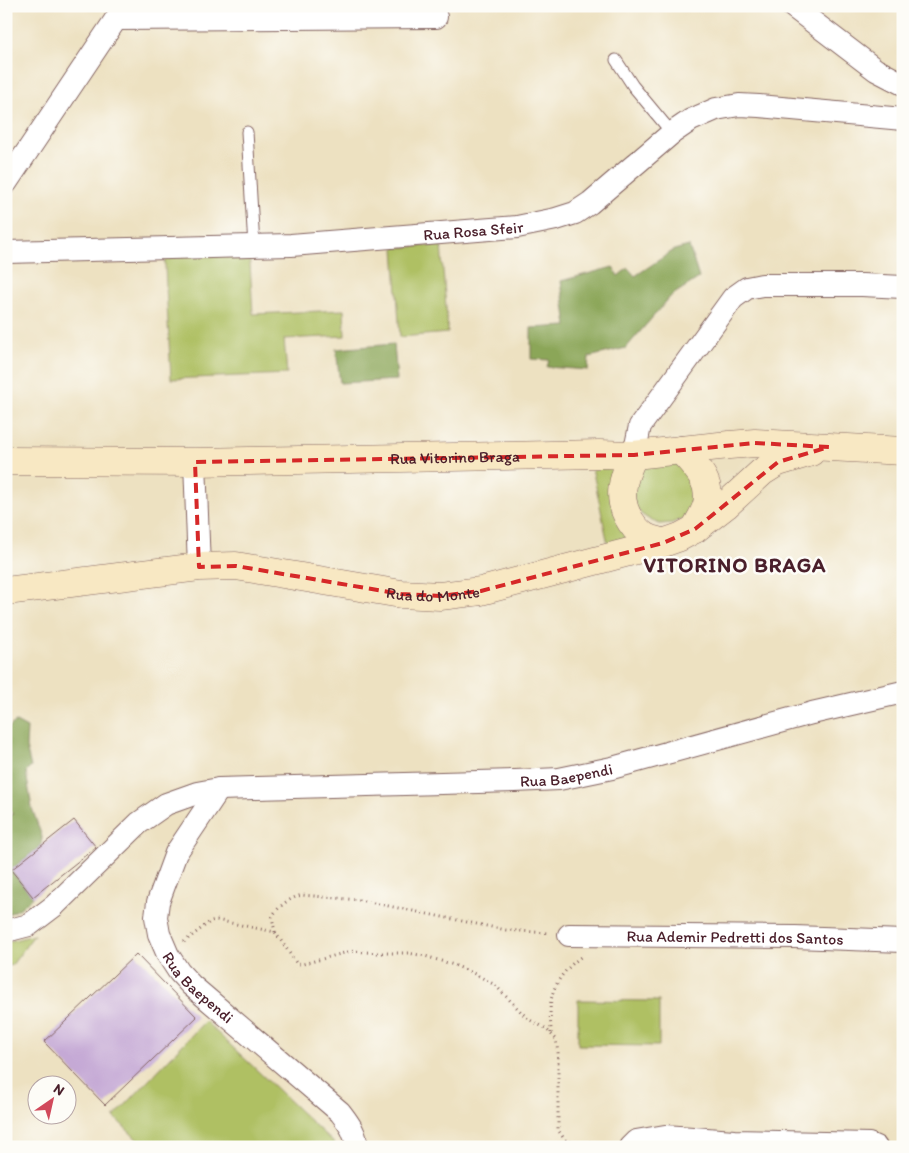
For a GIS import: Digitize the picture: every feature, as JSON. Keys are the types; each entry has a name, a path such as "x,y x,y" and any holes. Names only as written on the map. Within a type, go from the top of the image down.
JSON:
{"main road":[{"name":"Rua Vitorino Braga","path":"6,461 195,462 600,454 634,455 755,444 903,451"},
{"name":"Rua do Monte","path":"6,591 199,567 236,566 402,594 440,596 481,591 680,537 695,529 726,505 762,472 778,462 829,447"},
{"path":"681,450 697,467 704,478 708,490 707,505 695,529"},
{"path":"634,455 626,471 624,482 622,498 626,514 634,528 647,538 663,543"}],"street":[{"path":"792,6 876,70 903,84"},
{"path":"6,183 121,12 436,17"},
{"name":"Rua Rosa Sfeir","path":"6,252 291,245 517,227 575,213 590,203 672,133 691,120 716,109 739,105 759,106 903,119"},
{"path":"634,455 640,426 733,298 747,288 762,285 903,287"},
{"path":"195,462 199,567"},
{"name":"Rua Baependi","path":"6,931 30,925 54,906 138,824 166,804 197,793 219,789 515,782 558,779 612,768 812,713 903,692"},
{"name":"Rua Baependi","path":"219,789 176,853 158,902 156,917 159,934 168,955 179,972 191,985 340,1112 355,1133 357,1147"},
{"name":"Rua Ademir Pedretti dos Santos","path":"569,935 795,937 903,941"},
{"path":"630,1147 636,1141 665,1136 734,1144 869,1144 876,1147"}],"lane":[{"path":"616,60 634,86 672,133"},
{"path":"247,132 254,246"}],"path":[{"path":"569,935 506,930 359,900 302,895 288,901 272,917 275,932 297,964 355,951 408,953 440,961 475,974 495,985 528,1019 544,1028 556,1039 558,1053 558,1130 565,1140 576,1144 592,1142 609,1147"},
{"path":"168,955 213,920 275,932"},
{"path":"551,1034 550,1002 555,984 570,965 586,953"}],"highlighted area":[{"path":"755,443 829,447 778,462 695,529 663,543 481,591 440,596 401,594 236,566 199,567 195,462 634,455"}],"green space":[{"path":"441,245 448,333 400,337 394,248"},
{"path":"249,246 253,314 344,310 345,336 284,339 287,374 171,379 164,248"},
{"path":"689,246 699,278 671,296 626,348 589,357 588,370 547,367 549,360 531,359 531,328 567,326 561,281 613,267 618,276 628,268 635,276 674,250"},
{"path":"394,344 397,380 340,383 336,349"},
{"path":"590,458 626,465 643,539 610,554"},
{"path":"655,460 684,466 697,493 690,512 682,519 672,523 660,524 650,520 641,514 634,505 632,483 645,465"},
{"path":"16,722 27,728 26,747 31,767 26,772 32,808 42,837 41,846 11,870 33,897 19,909 6,915 6,816 13,814 6,806 6,732"},
{"path":"34,935 12,965 6,967 6,942"},
{"path":"578,1000 659,1001 659,1046 578,1045"},
{"path":"205,1021 338,1147 145,1147 114,1117"}],"building":[{"path":"74,820 96,847 33,897 11,870"},
{"path":"136,954 197,1017 105,1105 44,1042"}],"district":[{"name":"VITORINO BRAGA","path":"735,565"}]}
